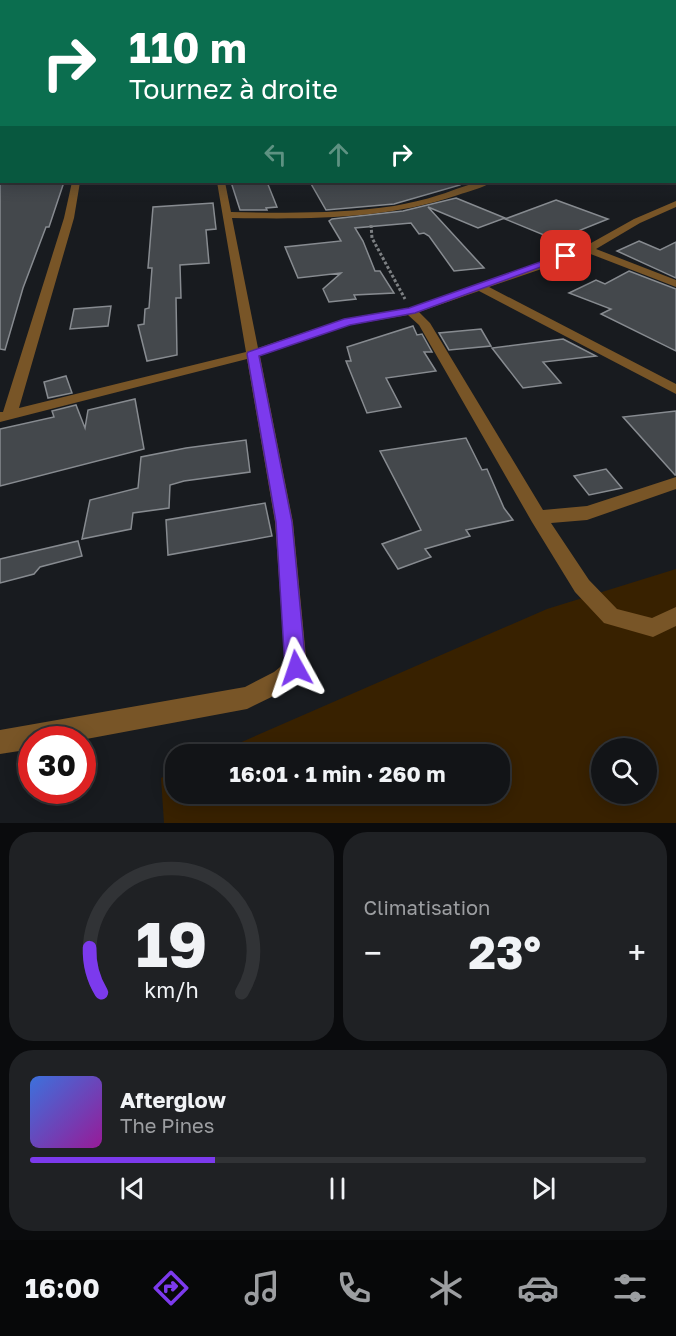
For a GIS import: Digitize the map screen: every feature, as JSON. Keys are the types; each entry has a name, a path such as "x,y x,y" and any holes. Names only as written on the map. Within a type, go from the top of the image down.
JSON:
{"street":[{"path":"5,416 69,218 76,183"},
{"path":"0,742 247,698 282,680 296,668 284,522 221,183"},
{"path":"226,215 299,216 364,211 418,204 484,183"},
{"path":"5,416 253,354 348,322 411,311 588,249 637,221 676,204"},
{"path":"588,249 676,284"},
{"path":"480,287 676,390"},
{"path":"411,311 424,323 538,518 582,586 611,617 653,628 676,616"},
{"path":"538,518 587,513 676,483"}],"path":[{"path":"364,211 371,224 372,238 411,311"}],"shaded area":[{"path":"676,569 676,823 164,823 161,778 165,776 165,804 510,804 510,744 237,744 547,609"}],"building":[{"path":"0,183 64,183 49,227 46,227 23,288 5,350 0,349"},
{"path":"231,183 267,183 277,207 266,208 267,210 240,210"},
{"path":"311,183 460,183 460,185 394,204 326,210"},
{"path":"456,198 505,218 478,228 428,207 484,268 454,271 429,236 424,233 419,234 411,223 355,228 375,271 380,271 394,293 354,295 356,299 329,302 323,289 341,273 298,278 285,247 341,241 329,221 332,219 403,211"},
{"path":"556,200 608,219 556,240 505,219"},
{"path":"213,203 216,229 206,230 209,263 180,265 181,298 176,298 177,355 147,361 138,325 144,324 145,309 149,308 152,268 148,268 153,207"},
{"path":"639,241 660,250 676,242 676,278 617,251"},
{"path":"629,271 676,289 676,351 601,314 611,309 569,293 596,280 605,284"},
{"path":"111,306 108,326 70,329 74,309"},
{"path":"413,326 417,335 422,334 432,352 424,352 436,371 386,378 401,407 367,413 346,361 351,361 347,347"},
{"path":"481,329 491,346 449,350 439,333"},
{"path":"563,339 596,356 543,362 561,383 523,388 492,348"},
{"path":"66,376 72,393 48,398 44,382"},
{"path":"135,399 144,449 0,486 0,429 54,417 52,411 76,405 85,428 88,410"},
{"path":"676,411 676,475 675,475 623,417"},
{"path":"466,438 482,470 487,469 504,508 513,520 466,530 470,536 425,549 431,557 398,569 382,544 421,530 380,451"},
{"path":"246,440 250,472 170,485 169,508 133,513 131,529 82,539 90,500 138,488 141,457"},
{"path":"606,469 622,488 589,495 574,476"},
{"path":"265,503 272,536 168,555 166,520"},
{"path":"78,541 82,556 40,567 34,574 0,583 0,559"}],"route":[{"path":"296,668 284,522 253,354 348,322 411,311 566,256"}]}
